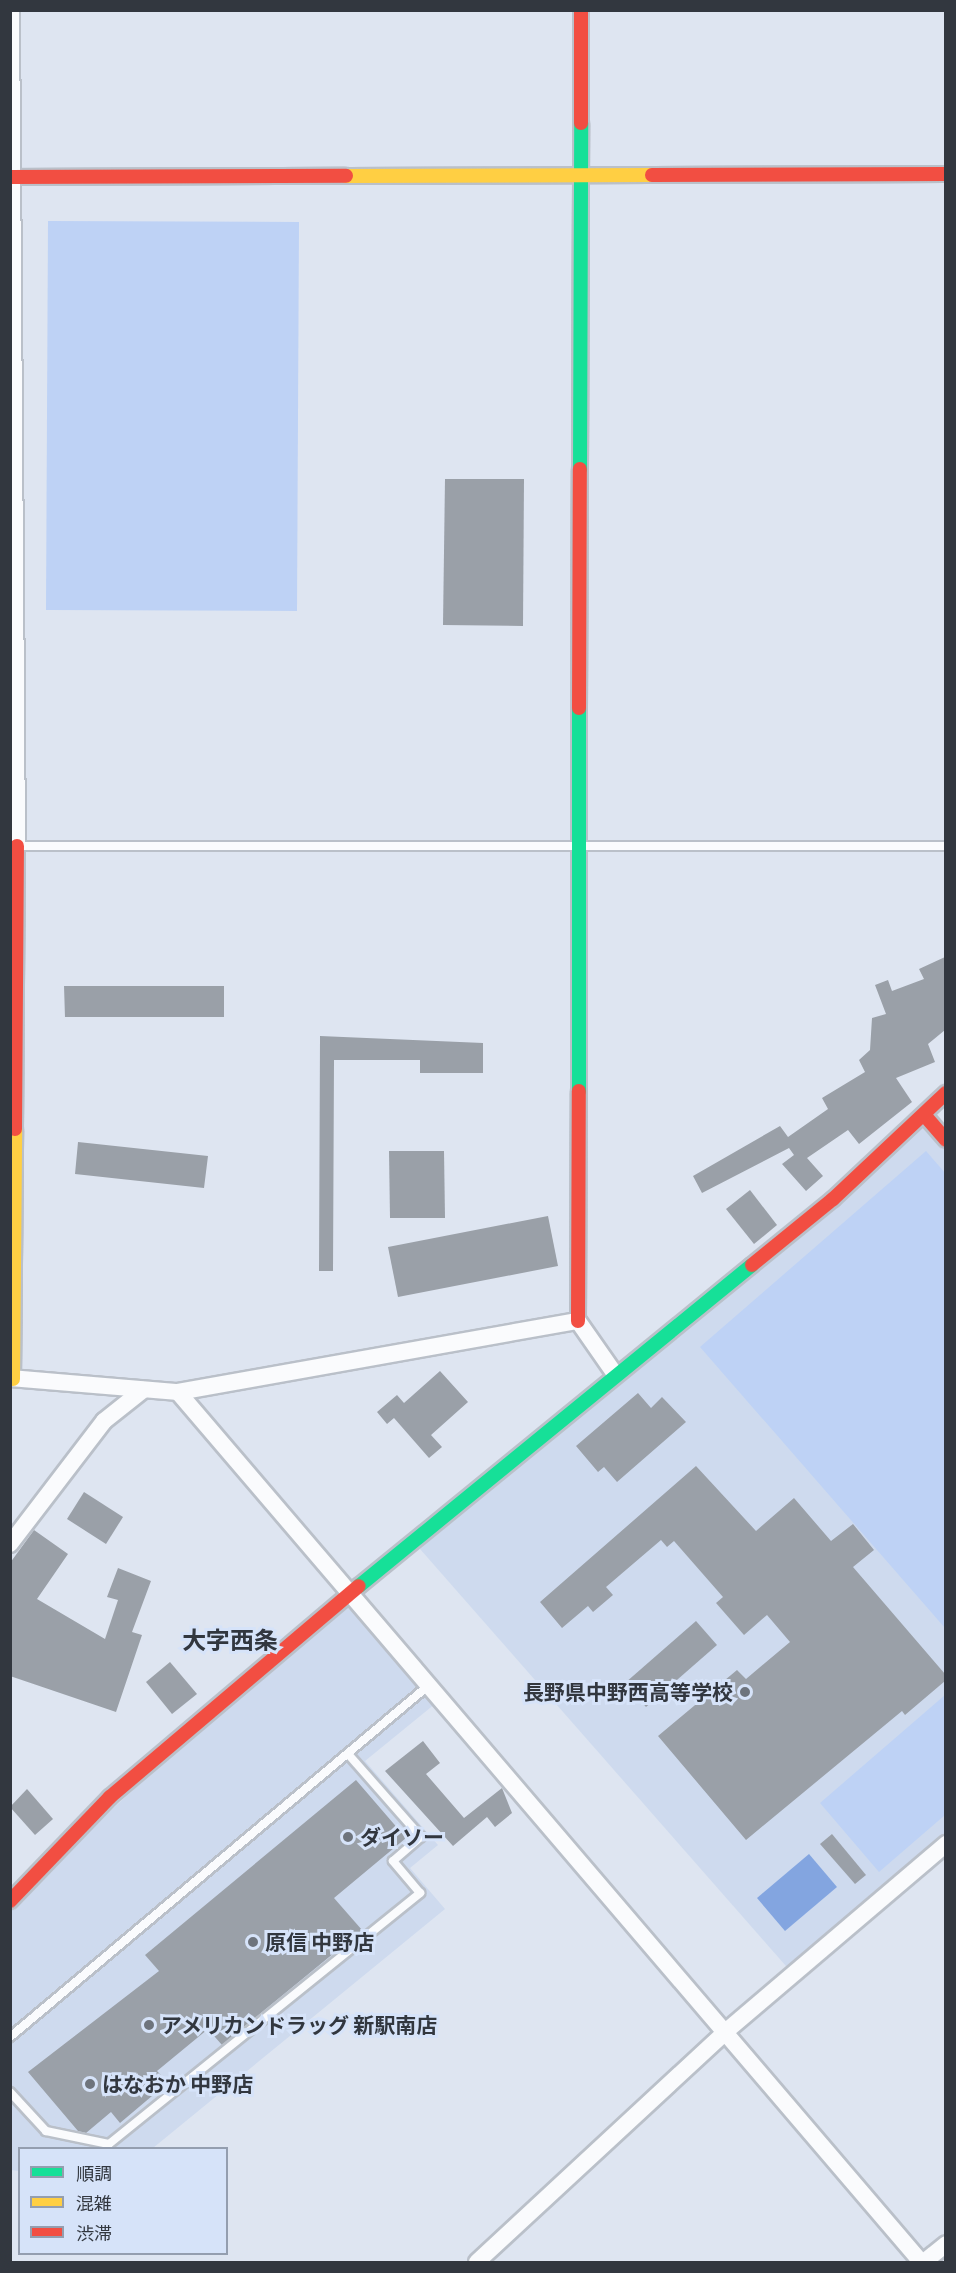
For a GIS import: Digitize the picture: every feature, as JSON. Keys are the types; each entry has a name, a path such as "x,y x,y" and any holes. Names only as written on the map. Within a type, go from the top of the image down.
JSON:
{"street":[{"path":"11,10 14,846 12,1378 178,1392 578,1321"},
{"path":"581,10 578,1321 615,1374"},
{"path":"11,177 579,172 945,174"},
{"path":"10,1901 110,1797 351,1592 615,1374 752,1267 926,1118 945,1093"},
{"path":"926,1118 945,1140"},
{"path":"10,1544 104,1421 143,1390"},
{"path":"178,1392 351,1592 724,2033 923,2262 945,2244"},
{"path":"477,2262 724,2033 945,1844"}],"lane":[{"path":"14,846 945,846"},
{"path":"10,2037 429,1685"},
{"path":"10,2092 46,2131 109,2144 420,1893 393,1861 421,1837 348,1754"}],"shaded area":[{"path":"48,221 299,222 297,611 46,610"},
{"name":"長野県中野西高等学校","path":"926,1117 945,1140 945,1844 793,1974 413,1541"},
{"path":"926,1151 946,1174 945,1628 700,1347"},
{"path":"351,1592 441,1699 365,1761 438,1845 410,1868 445,1909 154,2147 18,2147 18,2171 11,2170 11,1901"},
{"path":"945,1695 945,1815 879,1872 820,1803"}],"water":[{"path":"809,1854 837,1887 785,1931 757,1898"}],"building":[{"path":"445,479 524,479 523,626 443,625"},
{"path":"945,957 945,1030 928,1044 935,1062 896,1078 912,1102 859,1144 848,1130 807,1158 823,1176 806,1191 782,1164 794,1155 789,1148 702,1193 693,1176 780,1126 788,1137 828,1109 822,1098 865,1072 859,1060 870,1050 872,1018 886,1014 875,985 888,980 892,991 924,979 919,969"},
{"path":"64,986 224,986 224,1017 65,1017"},
{"path":"320,1036 483,1043 483,1073 420,1073 420,1060 334,1060 333,1271 319,1271"},
{"path":"78,1142 208,1156 204,1188 75,1174"},
{"path":"389,1151 444,1151 445,1218 390,1218"},
{"path":"750,1190 777,1225 754,1244 726,1209"},
{"path":"548,1216 558,1266 398,1297 388,1247"},
{"path":"440,1371 468,1402 431,1435 442,1447 429,1458 394,1418 387,1424 377,1412 397,1395 404,1403"},
{"path":"638,1393 651,1408 662,1397 686,1422 617,1482 604,1467 598,1472 576,1446"},
{"path":"696,1466 756,1531 794,1498 831,1541 853,1524 874,1550 853,1567 945,1674 945,1681 905,1715 902,1711 746,1840 658,1736 737,1670 746,1679 790,1642 767,1615 744,1635 716,1603 723,1597 674,1541 667,1547 661,1540 606,1587 613,1595 593,1612 588,1606 562,1628 540,1602"},
{"path":"84,1492 123,1517 106,1544 67,1519"},
{"path":"34,1530 68,1554 37,1599 105,1639 118,1600 107,1597 118,1568 151,1581 132,1632 142,1635 116,1712 10,1676 10,1563"},
{"path":"696,1621 717,1645 646,1707 625,1683"},
{"path":"170,1662 197,1694 172,1714 146,1682"},
{"path":"423,1741 440,1763 426,1774 464,1818 502,1788 512,1813 495,1827 487,1817 453,1846 385,1771"},
{"path":"356,1780 406,1838 334,1898 362,1930 222,2045 208,2029 157,2071 162,2076 146,2089 152,2096 120,2123 111,2112 86,2133 78,2131 28,2072 159,1971 145,1955"},
{"path":"27,1789 53,1819 35,1835 10,1807"},
{"path":"832,1834 866,1875 855,1884 820,1844"}],"traffic: fast":[{"path":"580,469 581,123"},
{"path":"579,708 579,1091"},
{"path":"359,1586 752,1265"}],"traffic: slow":[{"path":"346,176 652,175"},
{"path":"13,1379 15,1129"}],"traffic: jam":[{"path":"581,10 581,123"},
{"path":"652,175 946,174"},
{"path":"10,177 346,176"},
{"path":"579,708 580,469"},
{"path":"15,1129 17,846"},
{"path":"578,1321 579,1091"},
{"path":"752,1265 833,1199 946,1093"},
{"path":"926,1117 946,1140"},
{"path":"10,1901 110,1797 359,1586"}],"place":[{"name":"長野県中野西高等学校","path":"745,1692"},
{"name":"ダイソー","path":"348,1837"},
{"name":"原信 中野店","path":"253,1942"},
{"name":"アメリカンドラッグ 新駅南店","path":"149,2025"},
{"name":"はなおか 中野店","path":"90,2084"}],"district":[{"name":"大字西条","path":"230,1640"}]}
